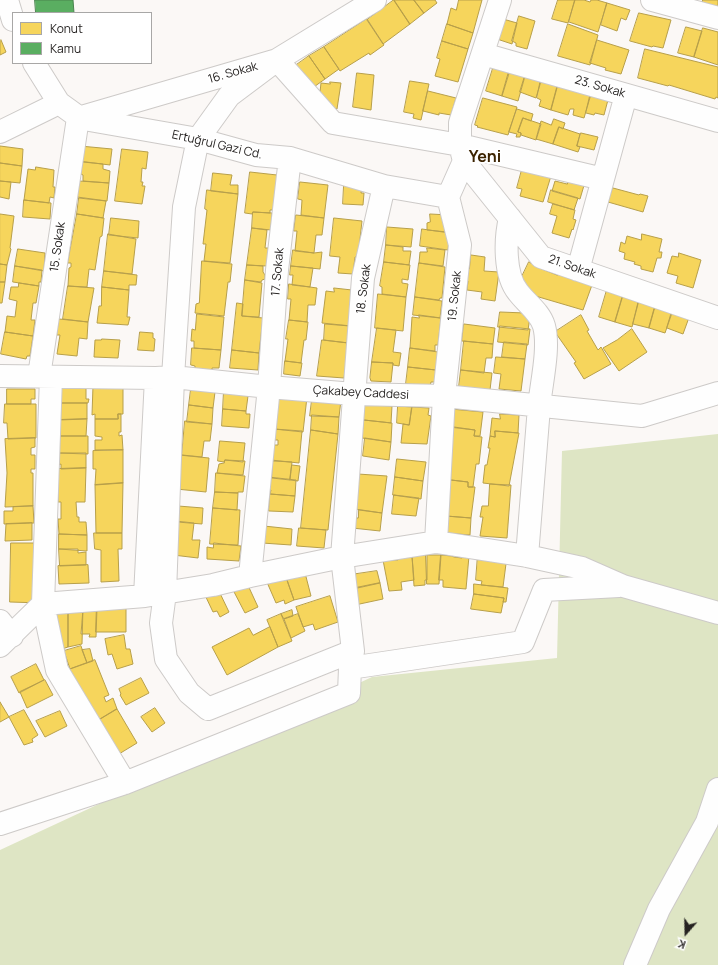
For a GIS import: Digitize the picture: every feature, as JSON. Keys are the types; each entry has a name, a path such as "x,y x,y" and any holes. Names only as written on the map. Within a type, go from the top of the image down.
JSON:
{"street":[{"path":"7,0 12,17"},
{"name":"16. Sokak","path":"78,118 277,60 375,0"},
{"path":"448,197 462,153 460,124 500,0"},
{"path":"652,0 688,4 718,18"},
{"name":"23. Sokak","path":"483,54 718,121"},
{"path":"603,179 462,153 333,123 277,60 229,96 198,139 184,207 165,378 155,595 166,659 188,693 208,709 351,659 523,642 544,590 623,586"},
{"name":"Ertuğrul Gazi Cd.","path":"35,64 59,103 78,118 198,139 256,155 290,158 384,186 448,197"},
{"path":"578,270 626,95"},
{"path":"0,132 59,103"},
{"name":"15. Sokak","path":"78,118 45,376 43,604 57,670 125,783"},
{"name":"21. Sokak","path":"462,153 541,257 718,318"},
{"name":"17. Sokak","path":"250,576 269,387 277,270 290,158"},
{"name":"18. Sokak","path":"125,783 349,693 351,659 342,557 363,278 384,186"},
{"name":"19. Sokak","path":"436,542 444,396 460,245 448,197"},
{"path":"510,218 506,242 509,272 512,283 517,292 540,317 544,326 546,349 539,406 527,556"},
{"name":"Çakabey Caddesi","path":"0,376 165,378 354,394 444,396 642,416 718,394"},
{"path":"4,634 43,604 155,595 213,585 342,557 436,542 527,556 582,568 623,586 718,613"},
{"path":"0,824 125,783"},
{"path":"635,965 659,909 707,822 718,789"}],"green space":[{"path":"718,434 718,965 0,965 0,850 372,677 557,658 562,451"}],"building: Konut":[{"path":"394,0 414,0 424,13 410,24"},
{"path":"394,0 410,24 383,44 367,20"},
{"path":"414,0 435,0 437,3 424,13"},
{"path":"459,0 482,0 473,33 447,24 451,8 456,10"},
{"path":"558,0 575,0 568,23 552,19"},
{"path":"575,0 590,2 591,0 597,0 607,3 598,32 569,22"},
{"path":"703,0 718,0 718,13 701,9"},
{"path":"607,3 630,10 626,20 621,18 617,31 601,25"},
{"path":"639,13 671,20 663,48 652,47 630,41"},
{"path":"519,16 535,21 527,49 516,46 516,43 512,41"},
{"path":"367,19 384,45 370,55 369,53 340,71 324,47"},
{"path":"503,19 517,23 512,44 497,39"},
{"path":"447,24 473,33 468,49 442,41"},
{"path":"568,24 598,35 590,65 558,56"},
{"path":"686,27 702,31 694,57 678,53"},
{"path":"703,28 718,32 718,65 694,57"},
{"path":"1,40 6,52 0,55 0,41"},
{"path":"597,40 629,50 621,74 605,70 606,68 590,63"},
{"path":"442,41 468,49 458,82 435,76 440,59 437,58"},
{"path":"324,47 339,69 325,79 309,56"},
{"path":"645,49 718,67 718,98 716,97 715,99 669,85 638,78"},
{"path":"309,56 325,79 311,89 295,66"},
{"path":"494,65 510,70 502,96 486,91"},
{"path":"510,68 525,76 518,101 502,96"},
{"path":"357,73 374,75 371,110 353,107"},
{"path":"525,76 541,81 536,98 520,92"},
{"path":"541,79 558,84 551,110 539,106 541,100 537,98"},
{"path":"410,81 429,84 421,120 413,118 414,114 404,112"},
{"path":"330,82 341,83 337,109 326,108 319,101 321,83 330,84"},
{"path":"558,84 591,94 584,118 573,115 574,109 570,109 568,115 551,110"},
{"path":"428,91 456,98 451,115 439,113 439,115 423,111"},
{"path":"591,92 609,96 604,115 586,113"},
{"path":"483,98 517,107 508,135 477,127 478,126 475,125"},
{"path":"517,109 533,114 531,121 523,118 518,132 521,133 520,137 516,137 517,134 509,132"},
{"path":"523,118 541,124 536,140 521,135 521,133 518,132"},
{"path":"554,119 565,123 563,129 559,127 553,144 536,139 541,121 551,125"},
{"path":"559,127 580,134 577,146 580,147 578,152 553,144"},
{"path":"581,133 598,137 594,150 577,146"},
{"path":"0,146 23,149 22,166 0,163"},
{"path":"80,146 112,149 110,165 78,161"},
{"path":"122,149 148,152 146,169 142,168 141,182 143,182 142,186 145,186 142,204 115,201"},
{"path":"83,162 103,164 103,169 110,171 109,183 83,181 83,175 81,174"},
{"path":"0,163 22,166 20,183 0,181"},
{"path":"523,166 551,176 543,202 520,196 522,189 517,188"},
{"path":"36,167 54,170 54,198 50,197 49,203 24,200 28,169 35,170"},
{"path":"250,172 277,175 274,210 270,210 270,213 245,213"},
{"path":"213,173 232,175 230,185 238,185 238,194 211,191"},
{"path":"569,178 585,182 580,199 552,191 555,181 567,184"},
{"path":"0,181 11,182 9,199 0,197"},
{"path":"79,181 109,183 107,201 77,197"},
{"path":"300,182 328,185 324,218 301,215 302,200 298,199"},
{"path":"344,185 362,187 361,193 364,193 363,205 343,204"},
{"path":"613,188 648,196 643,212 608,202"},
{"path":"207,190 238,194 230,263 204,261 206,244 203,244 207,210 205,209"},
{"path":"551,190 578,198 574,210 548,202"},
{"path":"79,198 106,201 103,218 77,214"},
{"path":"24,200 51,203 50,219 23,217"},
{"path":"553,204 575,210 573,219 576,220 569,238 552,233 557,216 550,214"},
{"path":"253,212 272,213 271,230 252,228"},
{"path":"0,214 14,216 11,249 7,265 0,264"},
{"path":"77,214 104,218 95,270 89,269 87,287 68,286 69,268 71,267 71,263 68,263"},
{"path":"430,214 449,215 447,232 427,230 427,223 430,222"},
{"path":"296,215 324,218 322,235 316,235 314,253 295,251 297,231 294,231"},
{"path":"111,218 139,221 138,238 109,235"},
{"path":"334,218 362,221 358,257 355,257 353,274 338,273 340,257 330,256"},
{"path":"387,227 413,229 411,247 386,245"},
{"path":"252,228 267,230 265,248 269,248 267,266 247,265"},
{"path":"422,229 450,233 448,250 420,246"},
{"path":"108,234 136,239 132,274 104,271"},
{"path":"642,234 662,239 659,252 662,252 661,258 657,258 653,272 641,269 641,266 634,264 635,262 624,259 625,253 619,251 621,242 625,244 627,236 641,240"},
{"path":"386,245 403,247 403,251 411,251 409,265 384,262"},
{"path":"427,248 445,250 443,266 419,263 420,252 427,252"},
{"path":"18,249 45,253 44,271 15,266"},
{"path":"293,250 314,253 322,252 320,269 291,266"},
{"path":"679,253 701,260 693,288 676,283 678,276 667,273 672,256 678,257"},
{"path":"471,255 485,257 484,271 499,272 495,301 481,299 482,292 467,290 468,281 464,281 465,269 469,269"},
{"path":"202,261 232,264 230,282 228,282 224,316 195,313 196,304 199,303"},
{"path":"384,262 410,265 408,280 402,279 402,283 408,284 406,297 382,294 382,287 380,286"},
{"path":"529,262 557,275 559,273 592,285 583,310 532,295 517,287"},
{"path":"419,263 445,267 442,298 439,300 415,297"},
{"path":"0,264 7,265 5,282 0,282"},
{"path":"247,265 263,266 265,279 261,282 245,280"},
{"path":"15,266 42,270 41,282 39,282 39,286 13,282"},
{"path":"291,266 313,268 310,287 292,285 293,275 290,275"},
{"path":"104,271 137,275 136,285 129,285 129,290 102,287"},
{"path":"245,280 262,283 259,317 242,316"},
{"path":"0,282 5,282 2,303 0,303"},
{"path":"19,283 39,286 36,303 33,303 31,320 35,320 33,336 5,332 7,316 15,317 17,301 9,299 11,287 18,287"},
{"path":"609,283 623,295 615,322 599,317"},
{"path":"289,284 317,288 315,305 308,305 307,322 289,320 291,299 288,299"},
{"path":"68,286 94,288 88,322 63,319"},
{"path":"102,287 129,290 127,317 130,317 128,325 97,323 99,306 101,306"},
{"path":"334,288 352,290 351,326 322,323 326,291 334,292"},
{"path":"624,292 639,300 632,327 615,322"},
{"path":"378,294 406,297 403,331 375,328"},
{"path":"415,297 442,301 440,318 413,315"},
{"path":"639,300 656,303 649,328 633,324"},
{"path":"237,303 243,304 242,316 263,318 259,353 232,350"},
{"path":"656,303 674,307 665,333 649,328"},
{"path":"674,305 691,312 683,334 667,328"},
{"path":"500,312 525,313 530,317 528,330 498,327"},
{"path":"197,314 224,317 221,350 194,348 194,341 191,341 192,329 195,330"},
{"path":"419,315 441,318 438,345 435,345 435,351 410,348 412,317 419,318"},
{"path":"581,315 589,330 587,331 598,350 601,347 611,364 584,379 574,363 576,362 555,332"},
{"path":"59,319 88,322 87,339 79,338 77,356 57,354 60,335 57,335"},
{"path":"289,320 308,322 301,363 285,361"},
{"path":"325,324 350,326 348,343 324,340"},
{"path":"464,324 495,328 493,344 462,341"},
{"path":"500,326 530,329 528,345 498,342"},
{"path":"377,328 396,330 393,352 401,353 399,366 393,365 393,363 372,362"},
{"path":"632,329 647,352 619,371 603,348"},
{"path":"5,332 33,336 30,356 27,356 26,359 1,354"},
{"path":"140,332 153,333 153,338 155,339 154,351 138,350"},
{"path":"95,340 120,340 118,358 94,357"},
{"path":"322,340 349,343 344,378 317,376"},
{"path":"464,341 493,344 492,358 486,358 484,373 461,370"},
{"path":"504,342 527,344 525,359 502,357"},
{"path":"192,348 221,350 219,368 212,368 212,371 195,369 195,366 191,365"},
{"path":"410,348 438,352 436,370 408,367"},
{"path":"232,350 259,353 258,370 230,368"},
{"path":"496,357 525,359 521,391 499,389 501,374 494,373"},
{"path":"285,361 302,363 300,376 284,374"},
{"path":"372,362 393,363 391,382 371,381"},
{"path":"408,367 436,370 435,382 431,382 430,386 406,384"},
{"path":"461,370 492,373 490,390 459,387"},
{"path":"123,385 123,414 118,414 118,419 95,419 95,414 92,415 93,386"},
{"path":"86,386 86,399 89,399 88,403 58,403 58,387"},
{"path":"7,389 35,389 35,399 31,399 31,404 7,404"},
{"path":"191,389 215,392 213,408 189,405"},
{"path":"224,390 248,396 246,411 223,409"},
{"path":"276,394 307,397 303,432 274,429"},
{"path":"312,400 341,400 339,417 310,416"},
{"path":"58,403 87,403 87,419 58,420"},
{"path":"5,404 36,404 36,438 8,439 7,423 4,423"},
{"path":"361,404 392,406 391,423 364,420 359,421"},
{"path":"189,405 213,408 212,424 187,422"},
{"path":"398,406 412,407 409,425 397,423"},
{"path":"412,407 429,408 428,415 431,416 427,444 401,443 403,424 409,425"},
{"path":"223,409 246,411 246,414 250,414 249,428 222,426"},
{"path":"451,409 483,412 480,436 474,436 475,430 449,427"},
{"path":"118,414 121,414 121,432 119,432 119,436 122,435 123,450 95,450 95,440 102,440 102,437 95,436 95,419 118,419"},
{"path":"500,414 519,415 518,433 495,431 495,437 490,436 492,418 500,419"},
{"path":"312,415 339,417 338,434 311,430"},
{"path":"87,419 86,436 58,436 58,420"},
{"path":"364,420 392,423 391,442 362,438"},
{"path":"185,421 212,424 210,441 204,441 202,457 182,455"},
{"path":"454,427 475,430 474,436 482,437 479,464 476,464 473,487 468,487 468,482 451,480 450,483 448,483"},
{"path":"274,429 302,431 299,463 271,460 273,445 278,445 278,440 273,440"},
{"path":"311,430 338,434 328,530 301,528"},
{"path":"495,431 519,433 509,486 483,483 485,465 487,465 490,448 488,448 490,436 495,437"},
{"path":"58,436 88,436 88,454 58,453"},
{"path":"35,438 35,447 31,448 31,455 35,455 35,469 31,469 31,473 33,473 33,506 5,507 7,473 5,439"},
{"path":"365,438 391,442 389,460 363,456"},
{"path":"220,441 245,443 243,462 225,460 224,462 218,461"},
{"path":"123,450 123,483 95,485 96,469 93,469 93,451"},
{"path":"58,453 86,453 86,468 61,469 61,464 58,465"},
{"path":"179,455 209,458 206,492 176,489"},
{"path":"397,459 426,462 423,481 395,477"},
{"path":"225,460 245,461 243,475 217,473 219,464 224,463"},
{"path":"273,461 292,462 290,480 272,478"},
{"path":"292,465 300,466 298,481 290,480"},
{"path":"86,468 85,502 76,502 77,517 79,517 79,522 86,522 87,535 59,534 58,519 61,519 61,502 58,502 57,469"},
{"path":"216,473 245,476 243,492 215,492"},
{"path":"358,474 387,476 382,513 355,509"},
{"path":"268,477 296,480 295,496 270,494 271,490 267,490"},
{"path":"395,477 423,481 421,499 393,495"},
{"path":"451,480 468,482 468,487 475,487 471,518 446,516 448,483 450,483"},
{"path":"123,483 122,533 96,533 95,485"},
{"path":"490,484 511,485 507,538 480,536 483,517 480,517 482,506 488,506"},
{"path":"215,492 238,493 237,510 213,508"},
{"path":"270,494 295,496 293,512 269,511"},
{"path":"394,495 419,498 416,516 392,514"},
{"path":"33,506 34,523 4,524 4,511 13,511 13,507"},
{"path":"178,506 203,508 202,524 177,522"},
{"path":"213,508 240,510 238,545 210,544"},
{"path":"359,510 382,513 380,531 352,528 354,518 358,518"},
{"path":"446,516 471,518 470,535 445,533"},
{"path":"175,521 194,523 192,540 200,540 198,558 173,555"},
{"path":"32,523 32,540 5,541 6,524"},
{"path":"264,526 292,529 291,545 262,543"},
{"path":"299,528 326,530 324,548 297,546"},
{"path":"94,533 122,533 122,549 118,549 119,581 101,582 101,550 95,549"},
{"path":"59,534 87,535 87,551 59,549"},
{"path":"11,543 41,543 42,603 10,602"},
{"path":"214,543 241,546 239,561 207,559 207,547 213,548"},
{"path":"59,549 78,549 78,553 86,552 86,565 60,566"},
{"path":"427,554 427,580 425,580 425,585 414,586 412,556"},
{"path":"478,554 507,556 503,587 481,585 482,581 476,580"},
{"path":"426,555 441,555 439,584 427,584"},
{"path":"441,555 462,558 462,556 469,556 466,589 443,587 443,580 439,580"},
{"path":"412,556 414,580 401,582 402,590 389,591 383,560 398,560 398,557"},
{"path":"88,565 89,583 59,584 58,566"},
{"path":"304,569 311,596 294,600 284,572"},
{"path":"377,571 380,583 353,589 350,575"},
{"path":"285,574 294,600 285,604 284,600 276,603 266,580"},
{"path":"246,581 258,607 245,613 232,588"},
{"path":"380,583 383,599 355,605 351,589"},
{"path":"474,584 508,588 506,602 503,602 504,598 474,594"},
{"path":"217,587 229,612 220,617 217,611 213,612 204,593"},
{"path":"474,594 504,598 501,613 471,609"},
{"path":"330,596 338,622 315,630 313,624 303,627 296,607"},
{"path":"97,602 126,606 126,632 96,632"},
{"path":"83,606 82,644 68,647 68,611"},
{"path":"97,607 96,637 89,637 90,634 81,634 83,609"},
{"path":"292,610 293,616 284,619 281,614"},
{"path":"68,611 68,647 62,649 53,615"},
{"path":"281,614 292,641 278,647 267,620"},
{"path":"298,614 305,631 291,638 284,619"},
{"path":"270,627 278,647 227,675 212,647 249,628 253,635"},
{"path":"124,635 126,649 130,649 133,664 117,669 112,654 108,655 105,639"},
{"path":"81,646 87,663 70,669 64,651"},
{"path":"90,649 93,661 87,663 82,650"},
{"path":"95,660 109,695 104,697 106,702 113,698 117,709 97,721 68,670"},
{"path":"36,664 44,680 19,693 11,677"},
{"path":"141,678 149,693 126,705 120,695 119,689"},
{"path":"45,680 53,695 27,708 20,692"},
{"path":"0,702 9,717 0,722"},
{"path":"155,708 165,723 152,732 141,717"},
{"path":"117,709 137,743 114,757 94,723"},
{"path":"24,710 38,735 32,739 33,742 24,745 9,717"},
{"path":"60,711 67,726 45,737 36,721"}],"building: Kamu":[{"path":"35,0 73,0 74,12 36,12"}],"district":[{"name":"Yeni","path":"485,158"}]}
